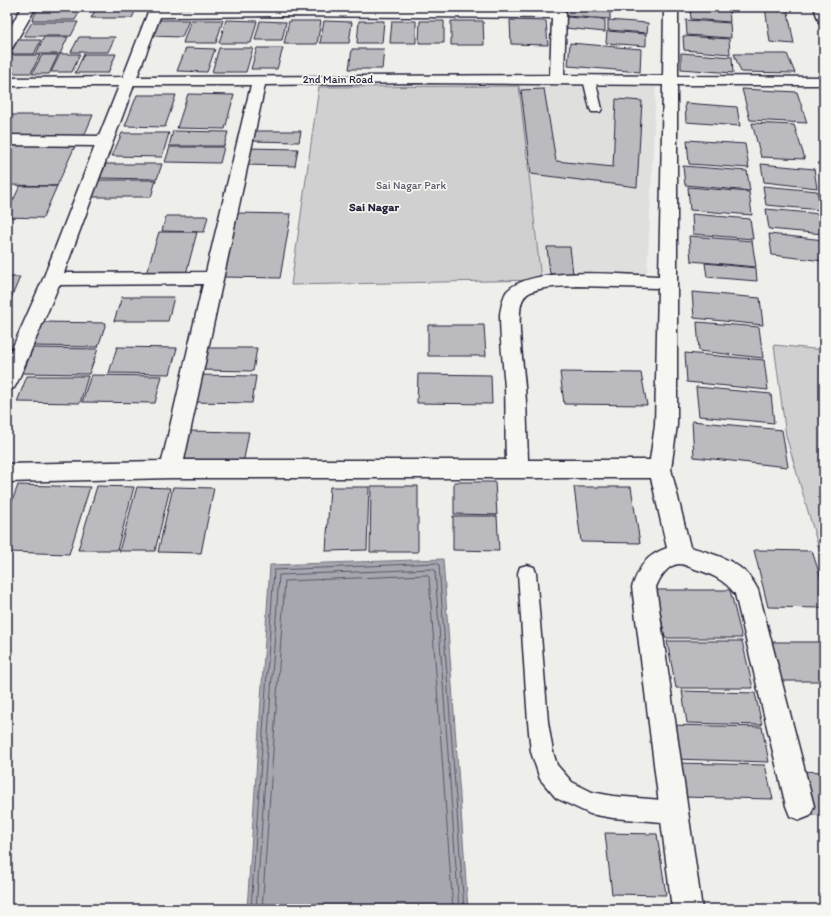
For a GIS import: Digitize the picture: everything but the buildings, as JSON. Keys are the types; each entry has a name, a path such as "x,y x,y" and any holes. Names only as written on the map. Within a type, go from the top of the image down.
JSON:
{"street":[{"path":"7,45 29,7"},
{"path":"671,7 666,424 660,469 680,554"},
{"path":"820,7 824,19"},
{"path":"7,383 52,279 155,10 560,10 556,80"},
{"name":"2nd Main Road","path":"7,82 589,79 669,81 824,81"},
{"path":"171,469 259,80"},
{"path":"8,142 104,141"},
{"path":"52,279 213,278"},
{"path":"517,469 515,389 510,313 514,296 527,286 545,282 577,280 667,282"},
{"path":"7,473 171,469 660,469"},
{"path":"687,909 644,587 649,572 658,562 670,556 680,554 721,568 733,574 746,590 800,806"}],"lane":[{"path":"589,79 596,109"},
{"path":"527,573 538,722 542,752 548,771 564,790 590,803 613,807 674,812"}],"shaded area":[{"path":"519,86 656,87 647,276 541,276"}],"green space":[{"name":"Sai Nagar Park","path":"519,86 541,280 291,285 319,87"},
{"path":"774,345 824,350 824,566 786,436"}],"water":[{"path":"443,559 468,909 247,909 270,565"}],"district":[{"name":"Sai Nagar","path":"374,207"}]}
